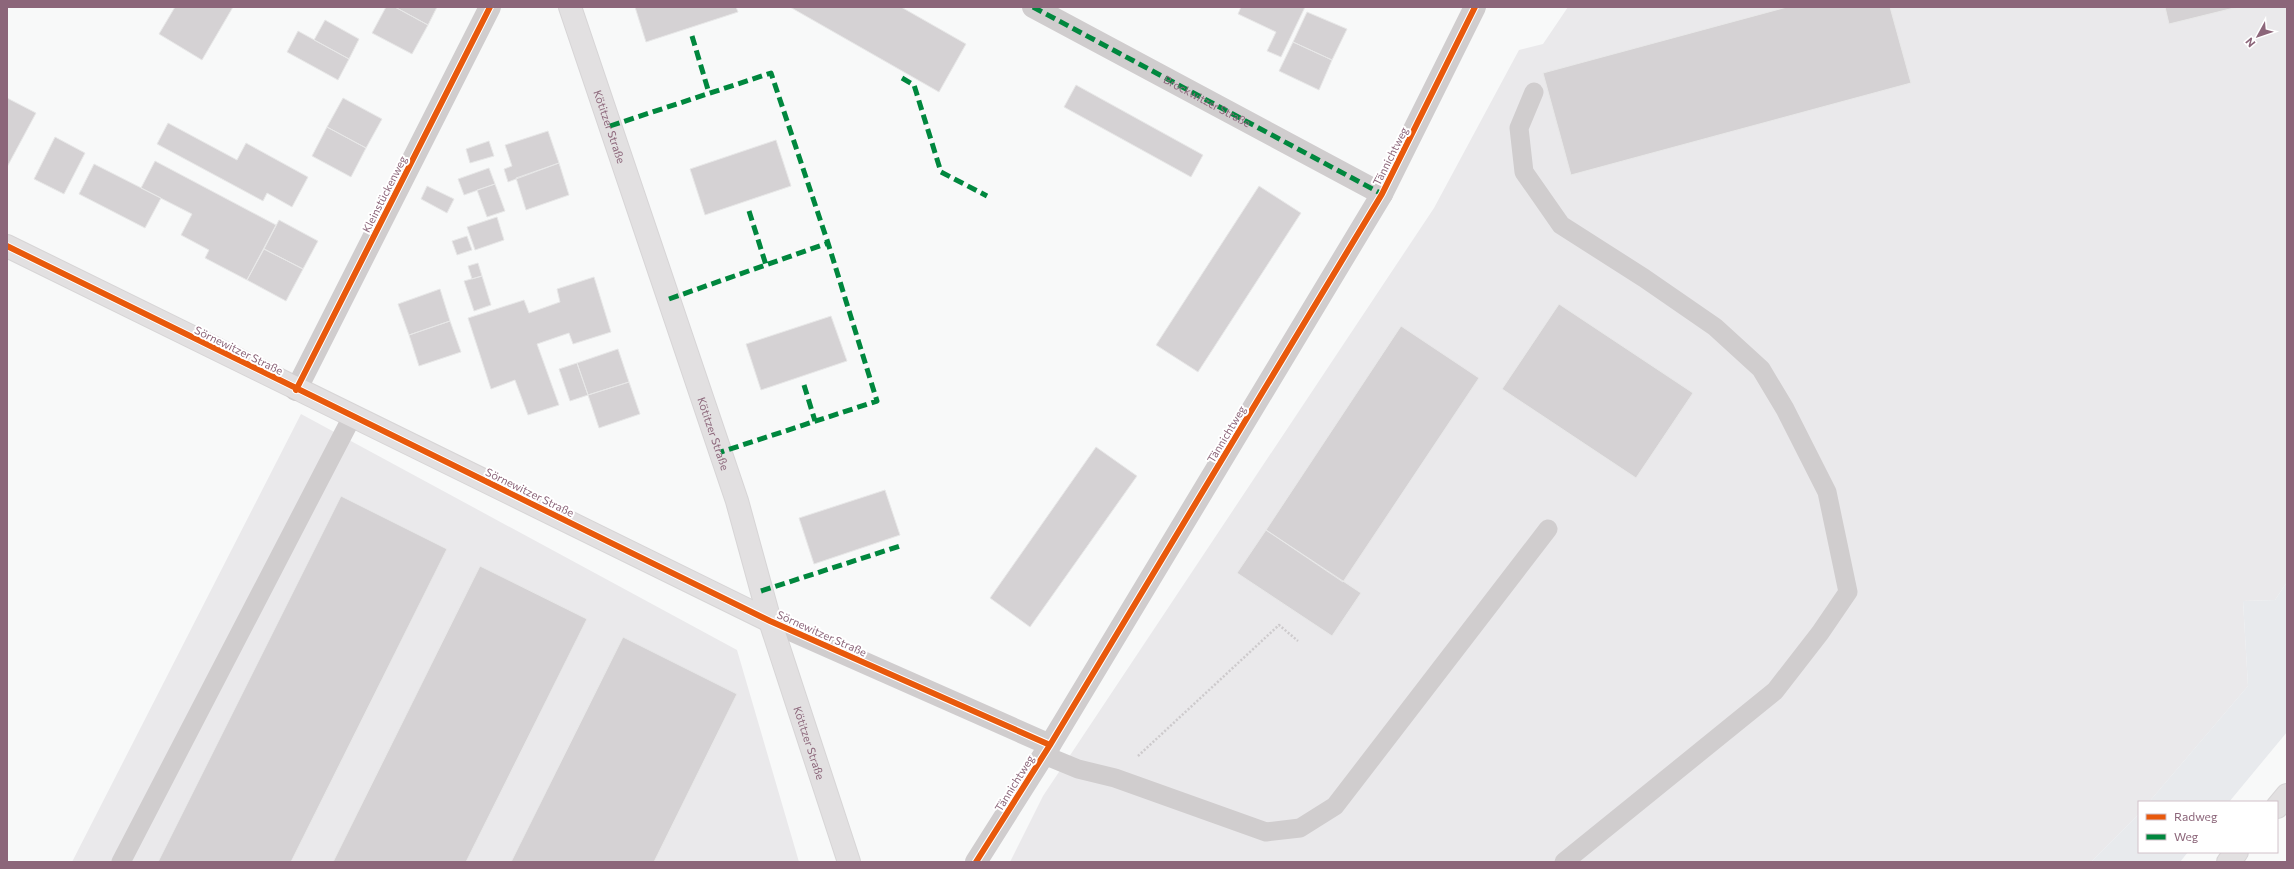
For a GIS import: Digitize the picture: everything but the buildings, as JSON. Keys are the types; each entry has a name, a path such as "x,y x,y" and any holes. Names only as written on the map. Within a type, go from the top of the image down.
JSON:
{"street":[{"name":"Kleinstückenweg","path":"296,390 490,7"},
{"name":"Kötitzer Straße","path":"570,7 737,501 770,621 849,862"},
{"name":"Brockwitzer Straße","path":"1033,7 1382,194"},
{"name":"Tännichtweg","path":"976,862 1047,750 1382,194 1475,7"},
{"name":"Sörnewitzer Straße","path":"7,246 296,390 770,621 1047,750"},
{"path":"2278,806 2287,795"},
{"path":"2228,862 2236,853"}],"lane":[{"path":"1534,92 1519,128 1524,172 1561,225 1644,278 1714,327 1760,370 1785,409 1826,492 1848,592 1820,634 1774,691 1564,862"},
{"path":"121,862 352,417"},
{"path":"1047,750 1078,770 1115,778 1266,832 1300,828 1335,806 1548,528"}],"path":[{"path":"1115,778 1279,625 1298,641"}],"shaded area":[{"path":"1568,7 2287,7 2287,582 2275,600 2243,601 2248,686 2150,801 2138,801 2138,815 2091,862 1010,862 1043,796 1434,208 1519,50 1543,44"},
{"path":"301,414 737,650 799,862 72,862"},
{"path":"2287,582 2287,732 2230,801 2150,801 2248,686 2243,601 2275,600"},
{"path":"2138,815 2138,853 2187,853 2180,862 2091,862"}],"marked path":[{"path":"1033,7 1382,194"},
{"path":"692,36 709,93"},
{"path":"610,126 771,73 828,243 877,401 721,452"},
{"path":"902,78 914,85 941,172 987,196"},
{"path":"749,211 766,265"},
{"path":"669,299 828,243"},
{"path":"804,385 815,421"},
{"path":"761,591 900,546"}],"cycle path":[{"path":"296,390 490,7"},
{"path":"976,862 1050,745 1382,194 1475,7"},
{"path":"7,246 770,621 1050,745"}]}
